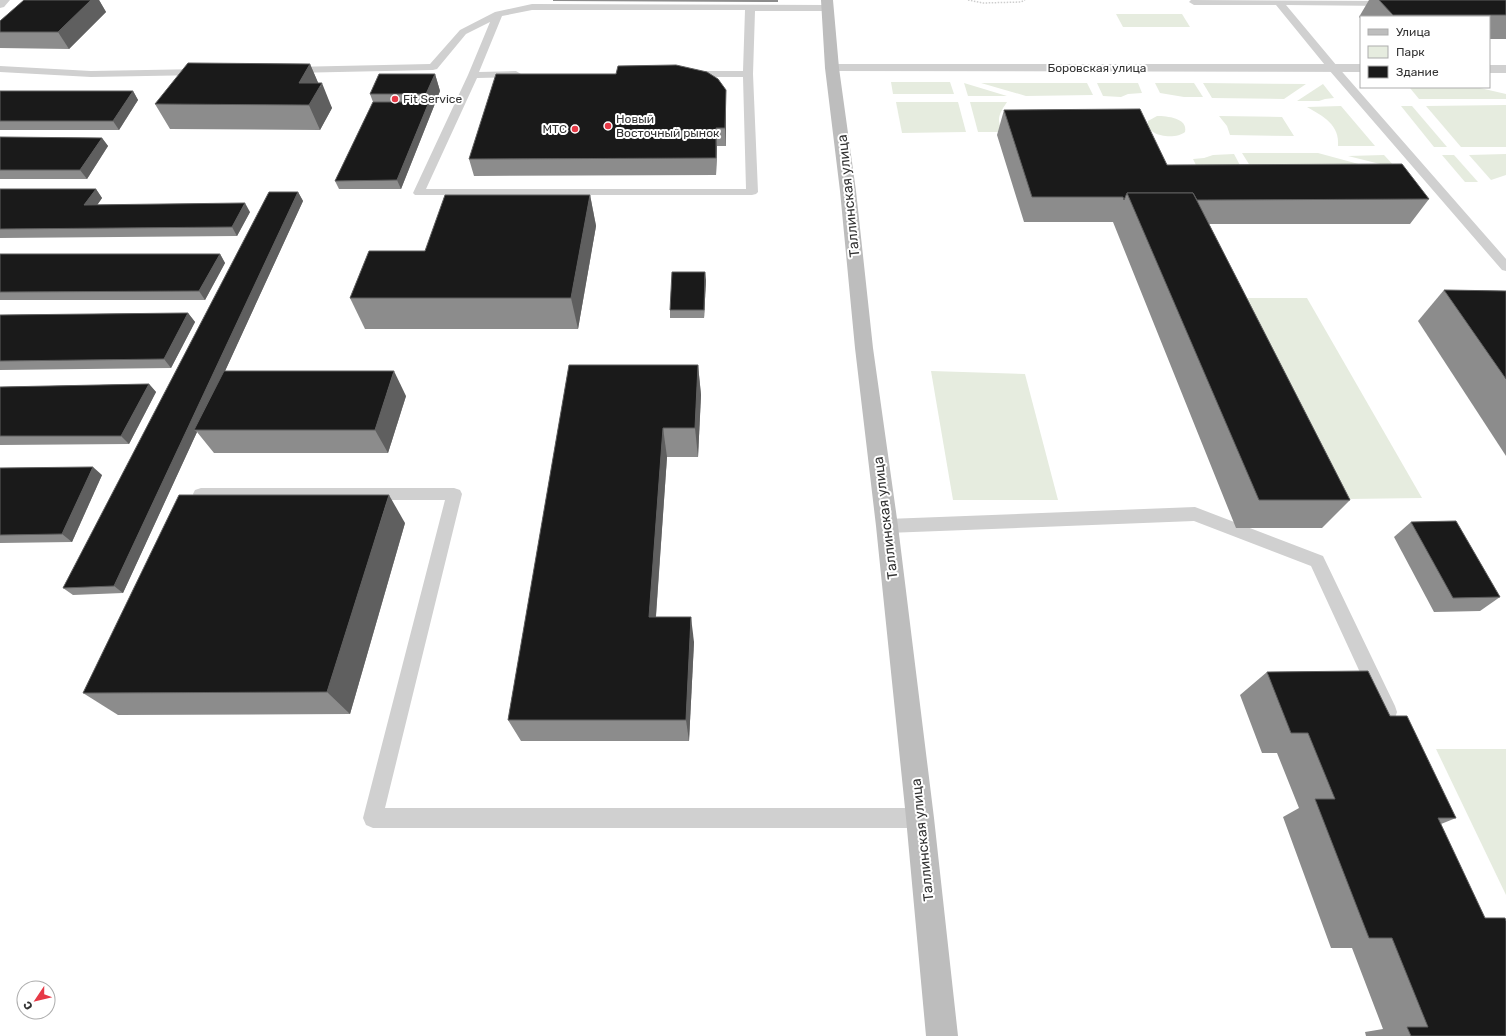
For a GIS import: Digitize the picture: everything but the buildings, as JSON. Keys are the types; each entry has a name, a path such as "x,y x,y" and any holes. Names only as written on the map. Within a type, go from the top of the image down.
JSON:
{"street":[{"path":"0,4 4,0"},
{"name":"Таллинская улица","path":"827,4 832,68 848,191 864,348 887,526 920,818 942,1036"},
{"name":"Боровская улица","path":"832,68 1360,68"},
{"path":"1490,69 1506,69"}],"lane":[{"path":"1194,2 1309,1 1396,3"},
{"path":"1279,2 1333,68 1506,267"},
{"path":"282,70 433,67 463,32 498,14 533,4 750,8 827,4"},
{"path":"498,14 473,74 419,193 752,192 748,74 750,8"},
{"path":"0,69 91,74 210,72"},
{"path":"473,74 528,74"},
{"path":"677,74 748,74"},
{"path":"201,494 454,494 373,818 920,818"},
{"path":"887,526 1195,514 1317,561 1395,726"}],"path":[{"path":"968,0 983,3 1021,2 1025,0"}],"green space":[{"path":"1116,14 1182,14 1190,27 1123,27"},
{"path":"891,82 950,82 954,94 893,94"},
{"path":"964,83 1007,96 968,96"},
{"path":"981,83 1087,83 1093,95 1026,96"},
{"path":"1097,83 1138,83 1142,93 1128,94 1121,97 1103,96"},
{"path":"1155,83 1194,83 1203,97 1184,97 1160,93"},
{"path":"1203,83 1306,84 1284,99 1212,98"},
{"path":"1323,84 1334,98 1319,101 1297,101"},
{"path":"1410,88 1480,88 1506,94 1506,99 1419,99"},
{"path":"896,102 958,102 966,132 902,133"},
{"path":"970,102 1007,102 999,117 1003,132 978,132"},
{"path":"1506,105 1506,147 1461,147 1426,106"},
{"path":"1341,106 1375,146 1338,146 1338,139 1333,127 1319,114 1307,107"},
{"path":"1401,106 1412,106 1447,147 1434,147"},
{"path":"1157,116 1171,117 1180,121 1185,127 1185,132 1175,136 1162,136 1156,134 1151,131 1148,126 1148,121"},
{"path":"1219,116 1282,117 1294,136 1230,135 1227,126"},
{"path":"1242,153 1318,153 1377,169 1252,169"},
{"path":"1234,154 1242,169 1198,169 1193,159 1213,155"},
{"path":"1506,154 1506,175 1491,180 1469,155"},
{"path":"1384,155 1396,168 1348,156"},
{"path":"1442,155 1454,155 1478,182 1465,182"},
{"path":"1246,298 1307,298 1422,498 1348,499"},
{"path":"931,371 1025,374 1058,500 953,500"},
{"path":"1436,749 1506,749 1506,895"}],"place":[{"name":"Fit Service","path":"395,99"},
{"name":"Новый Восточный рынок","path":"608,126"},
{"name":"МТС","path":"575,129"}]}
